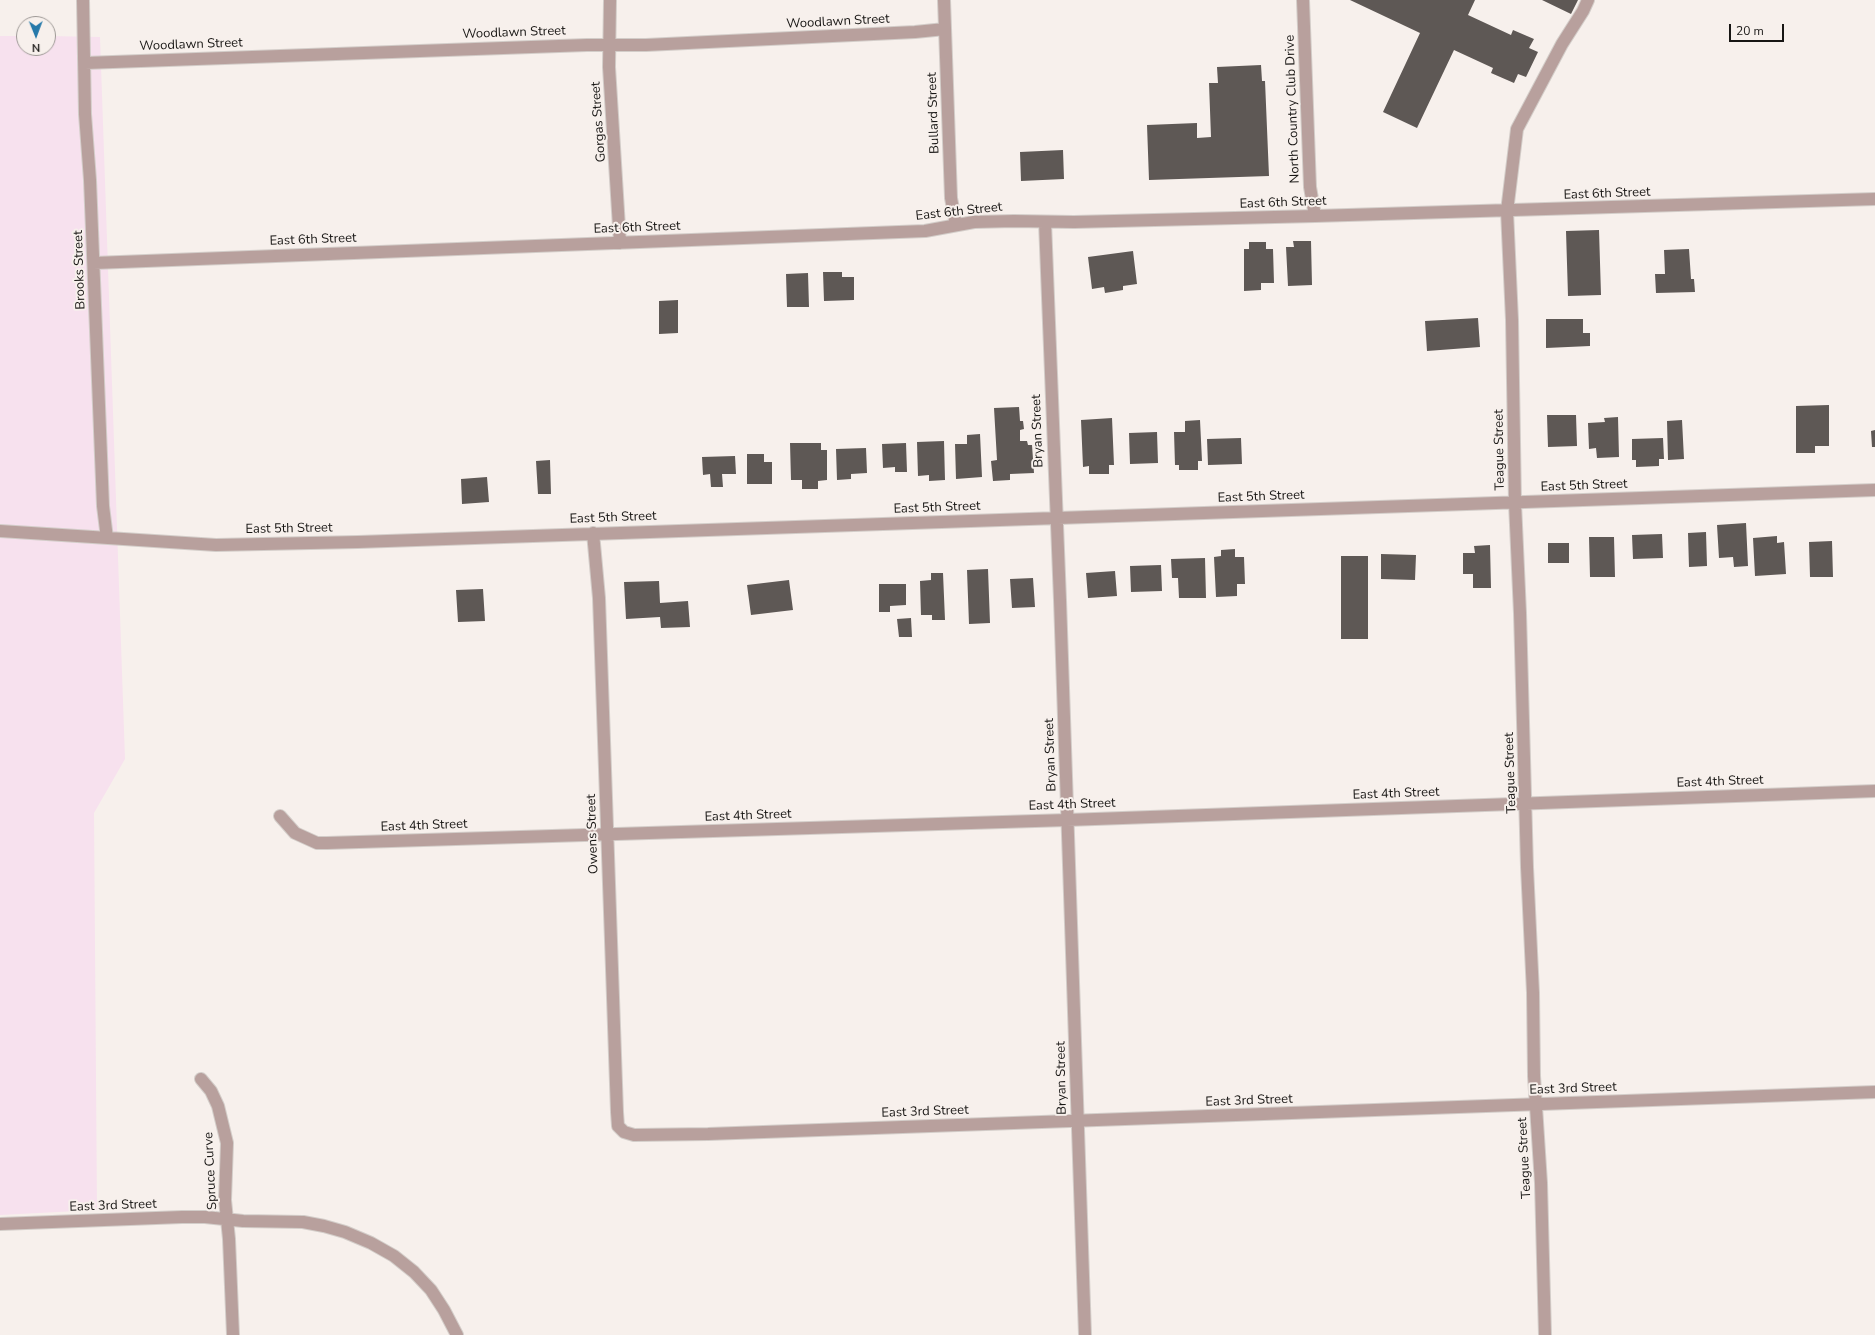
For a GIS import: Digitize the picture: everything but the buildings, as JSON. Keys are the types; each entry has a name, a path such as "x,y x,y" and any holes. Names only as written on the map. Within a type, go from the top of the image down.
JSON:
{"street":[{"name":"Brooks Street","path":"83,0 85,114 94,263 103,506 106,538"},
{"name":"Gorgas Street","path":"610,0 609,67 620,243"},
{"name":"Bullard Street","path":"944,0 951,198 956,225"},
{"name":"North Country Club Drive","path":"1302,0 1310,187 1315,216"},
{"name":"Teague Street","path":"1545,1335 1542,1191 1536,1104 1515,503 1512,320 1507,211 1517,128 1562,44 1583,11 1588,0"},
{"name":"Woodlawn Street","path":"85,63 733,42 915,32 945,28"},
{"name":"East 6th Street","path":"94,263 925,231 981,222 1315,216 1875,199"},
{"name":"Bryan Street","path":"1045,222 1060,600 1085,1335"},
{"name":"East 5th Street","path":"0,531 216,545 1875,490"},
{"name":"Owens Street","path":"592,533 599,598 617,1112 618,1126 624,1132"},
{"name":"East 4th Street","path":"280,816 295,833 317,843 327,843 1067,820 1875,791"},
{"name":"Spruce Curve","path":"201,1079 211,1091 218,1106 225,1135 225,1200 233,1335"},
{"name":"East 3rd Street","path":"624,1132 634,1135 708,1134 1875,1092"},
{"name":"East 3rd Street","path":"0,1224 182,1217 227,1219"},
{"name":"Spruce Curve","path":"227,1219 303,1222 345,1232 371,1243 394,1256 414,1272 431,1290 444,1310 457,1335"}],"shaded area":[{"path":"0,36 16,36 16,56 56,56 56,36 100,37 125,759 94,813 97,1210 0,1215"}]}
